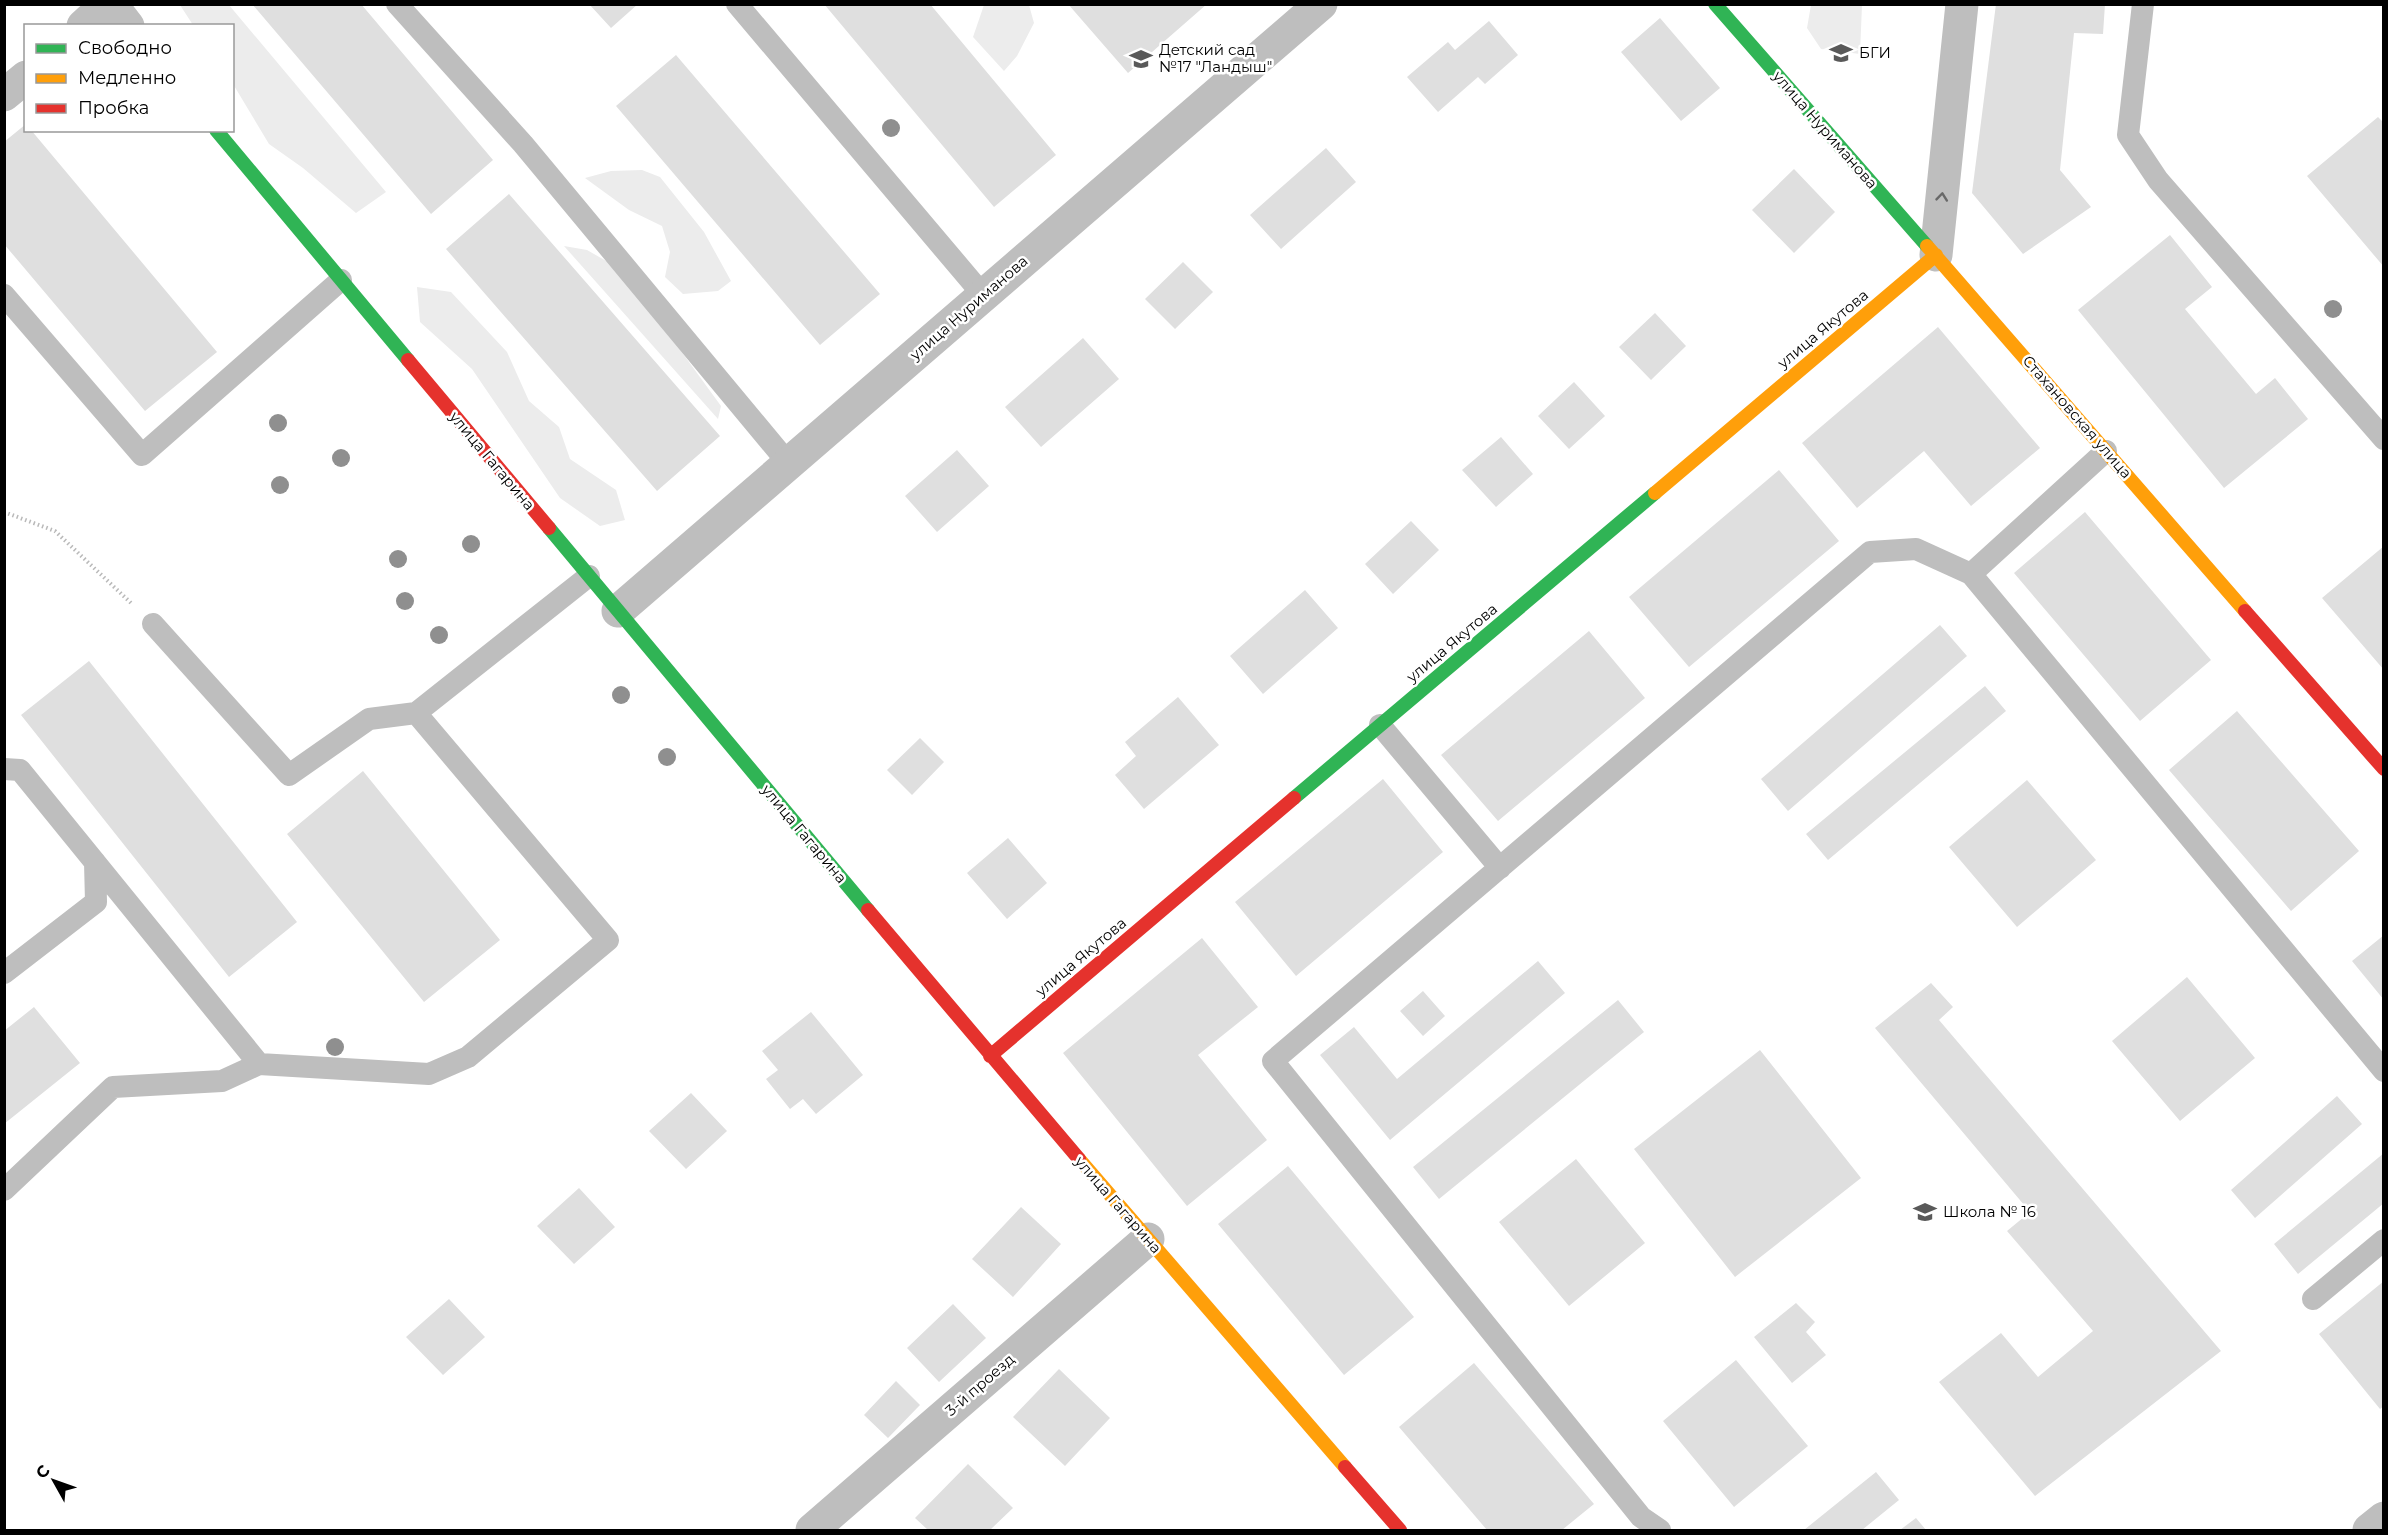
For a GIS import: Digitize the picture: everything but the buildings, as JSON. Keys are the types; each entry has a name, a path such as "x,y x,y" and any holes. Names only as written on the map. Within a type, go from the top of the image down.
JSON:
{"street":[{"path":"85,24 109,4 126,24"},
{"name":"улица Нуриманова","path":"618,611 1321,4"},
{"name":"улица Нуриманова","path":"1715,4 1936,255"},
{"path":"1936,255 1962,4"},
{"path":"4,95 24,79"},
{"name":"улица Гагарина","path":"218,132 990,1056 1400,1530"},
{"name":"Стахановская улица","path":"1936,255 2384,769"},
{"name":"улица Якутова","path":"990,1056 1936,255"},
{"name":"3-й проезд","path":"812,1530 1148,1239"},
{"path":"2369,1530 2384,1518"}],"lane":[{"path":"397,4 523,144 789,464"},
{"path":"737,4 983,296"},
{"path":"2144,4 2128,135 2158,180 2383,437"},
{"path":"4,295 142,455 341,280"},
{"path":"1971,574 2106,450"},
{"path":"1660,1530 1641,1517 1273,1061 1870,552 1916,549 1971,574 2384,1071"},
{"path":"153,624 289,776 369,719 416,713 589,576"},
{"path":"4,1190 113,1087 222,1081 259,1064 429,1074 468,1057 608,940 416,713"},
{"path":"1380,725 1500,868"},
{"path":"4,769 20,770 259,1064"},
{"path":"4,973 96,902 95,862"},
{"path":"2313,1299 2384,1240"}],"path":[{"path":"4,512 55,531 153,624"}],"shaded area":[{"path":"180,5 229,5 386,192 356,213 303,168 269,144 234,86 234,24 192,24"},
{"path":"984,5 1029,5 1034,23 1017,56 1004,71 973,37"},
{"path":"1811,5 1862,5 1860,54 1821,49 1807,28"},
{"path":"642,170 660,177 704,232 731,281 718,291 683,294 665,277 670,252 662,226 629,210 585,178 611,171"},
{"path":"564,246 587,250 622,270 721,406 718,419"},
{"path":"417,287 451,292 507,352 529,401 559,427 570,459 616,490 625,520 600,526 560,498 472,369 420,322"}],"traffic: fast":[{"path":"1715,4 1927,246"},
{"path":"218,132 408,360"},
{"path":"1294,798 1655,493"},
{"path":"549,528 868,910"}],"traffic: slow":[{"path":"1927,246 2245,611"},
{"path":"1655,493 1936,255"},
{"path":"1079,1159 1345,1467"}],"traffic: jam":[{"path":"408,360 549,528"},
{"path":"2245,611 2384,769"},
{"path":"990,1056 1294,798"},
{"path":"868,910 1079,1159"},
{"path":"1345,1467 1400,1530"}],"place":[{"name":"БГИ","path":"1841,53"},
{"name":"Детский сад №17 \"Ландыш\"","path":"1141,59"},
{"name":"Школа № 16","path":"1925,1212"}]}
